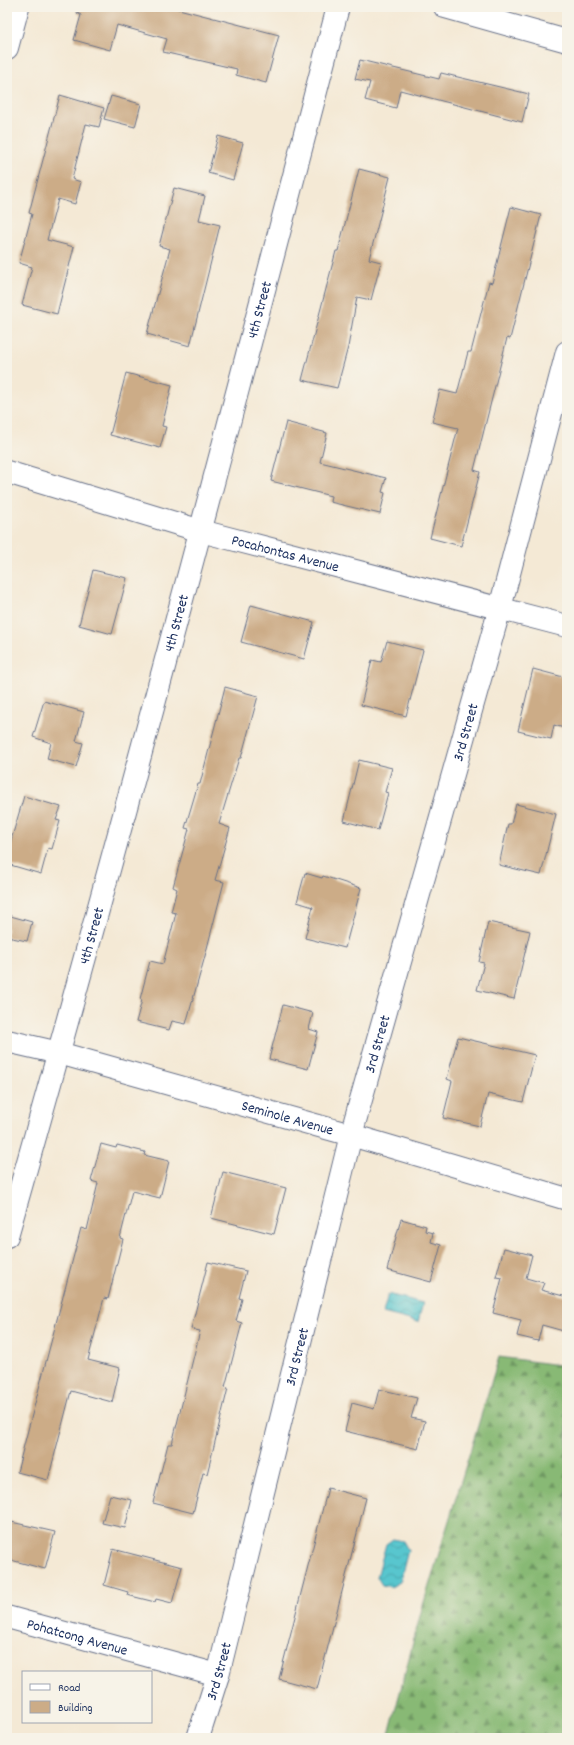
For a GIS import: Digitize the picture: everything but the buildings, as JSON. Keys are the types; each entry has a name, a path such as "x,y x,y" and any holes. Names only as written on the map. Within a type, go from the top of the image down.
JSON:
{"street":[{"path":"7,48 18,7"},
{"name":"4th Street","path":"7,1236 59,1054 201,531 338,7"},
{"path":"445,7 567,41"},
{"name":"3rd Street","path":"198,1738 218,1675 350,1135 500,608 567,352"},
{"name":"Pocahontas Avenue","path":"7,472 201,531 567,626"},
{"name":"Seminole Avenue","path":"7,1041 59,1054 350,1135 567,1199"},
{"name":"Pohatcong Avenue","path":"7,1617 218,1675"}],"green space":[{"path":"499,1357 567,1366 567,1738 388,1738 421,1612"}],"water":[{"path":"388,1294 423,1303 418,1322 383,1313"},
{"path":"393,1539 403,1541 408,1550 400,1582 391,1587 382,1585 377,1577 386,1544"}]}
